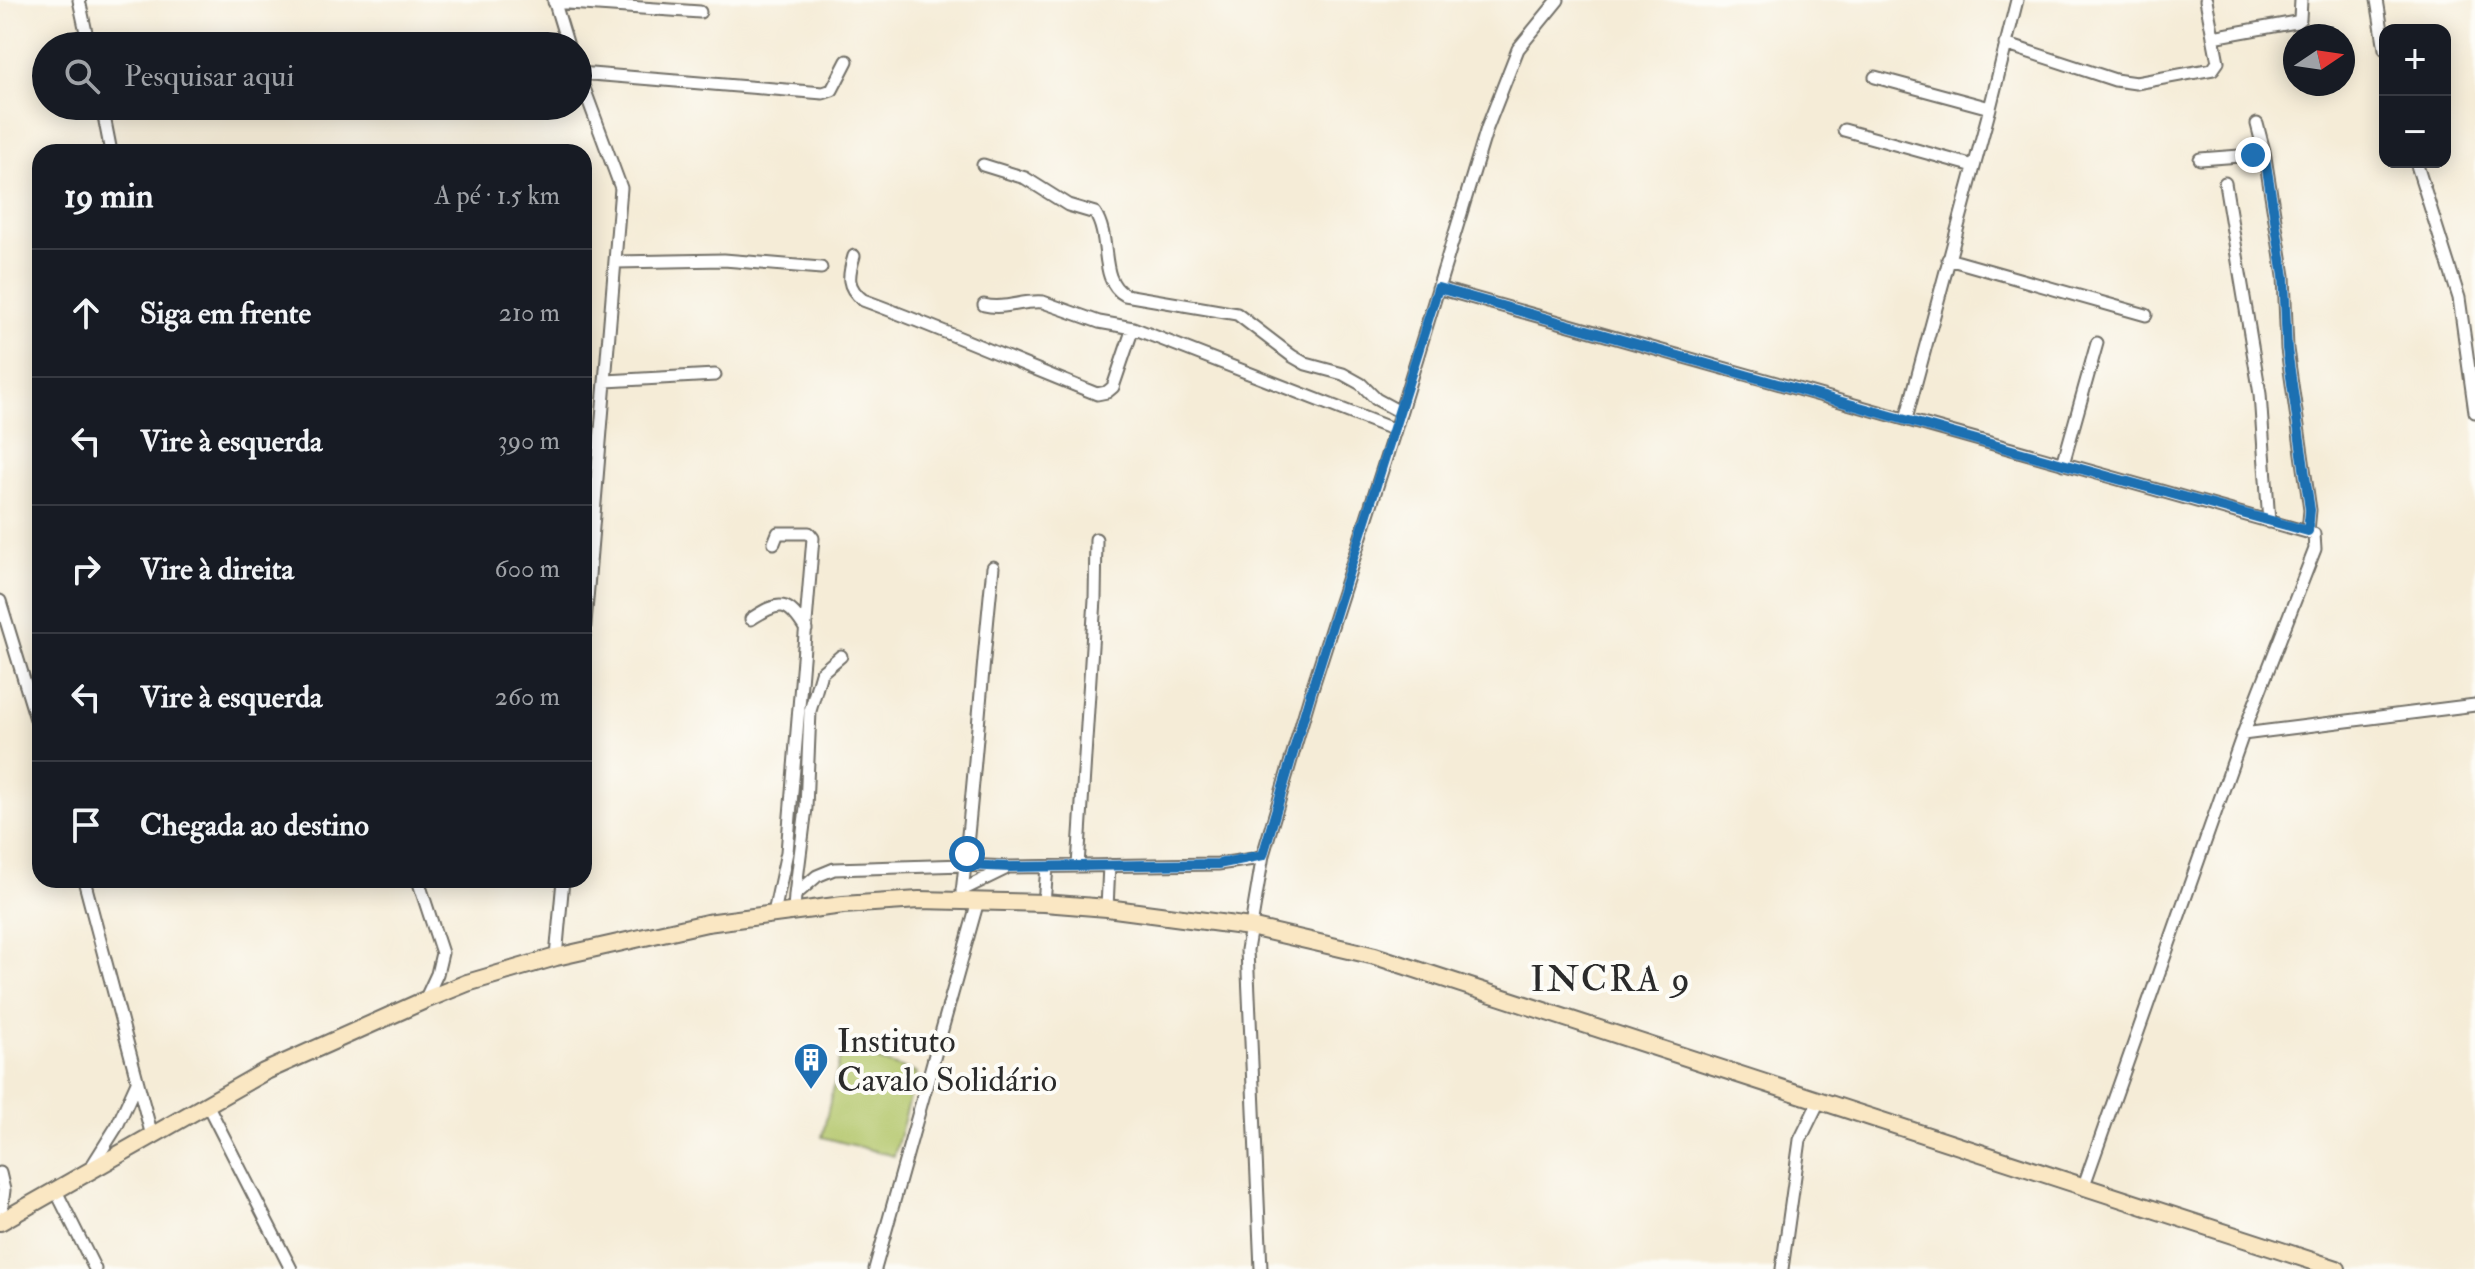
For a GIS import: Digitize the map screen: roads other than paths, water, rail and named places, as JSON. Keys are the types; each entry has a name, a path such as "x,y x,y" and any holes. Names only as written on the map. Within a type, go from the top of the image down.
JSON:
{"main road":[{"path":"0,1222 264,1072 467,983 556,957 707,923 774,913 795,903 967,897 1107,908 1250,927 1375,956 2337,1269"}],"street":[{"path":"79,0 86,32"},
{"path":"1261,1269 1247,950 1263,855 1487,128 1518,49 1558,0"},
{"path":"1906,419 2017,0"},
{"path":"2005,44 2115,80 2136,83 2213,69 2218,62 2206,0"},
{"path":"2213,37 2296,22 2300,19 2301,0"},
{"path":"2377,0 2381,24"},
{"path":"564,32 554,1 700,12"},
{"path":"592,73 823,93 832,90 847,61"},
{"path":"1875,77 1990,108"},
{"path":"592,110 621,188 592,543"},
{"path":"105,120 109,144"},
{"path":"2257,124 2284,276 2287,349 2310,510 2308,531"},
{"path":"1844,130 1974,166"},
{"path":"2200,159 2253,155 2264,151"},
{"path":"983,165 1025,178 1068,205 1095,213 1103,226 1109,275 1115,290 1125,295 1237,314 1292,356 1306,364 1343,374 1361,384 1376,399 1400,412"},
{"path":"2418,168 2459,298 2475,412"},
{"path":"2225,183 2260,394 2269,522"},
{"path":"854,256 847,278 853,292 863,300 937,327 988,351 1097,394 1113,387 1133,328"},
{"path":"1948,259 2146,315"},
{"path":"616,262 724,260 821,268"},
{"path":"1438,288 2314,534 2315,549 2243,734 2083,1188"},
{"path":"984,305 999,309 1043,302 1099,322 1133,328 1395,430"},
{"path":"2063,464 2097,343"},
{"path":"606,381 715,375"},
{"path":"774,543 778,533 807,532 813,538 787,852 774,913"},
{"path":"1078,866 1096,539"},
{"path":"875,1269 967,897 965,865 993,567"},
{"path":"0,601 32,706"},
{"path":"751,619 781,605 795,612 806,631"},
{"path":"795,903 806,808 810,711 821,673 841,656"},
{"path":"2243,734 2475,705"},
{"path":"795,903 817,876 834,869 1218,864 1263,855"},
{"path":"1107,908 1109,865"},
{"path":"967,897 1010,867"},
{"path":"1044,903 1047,867"},
{"path":"86,888 152,1136"},
{"path":"421,888 442,953 437,974 425,1000"},
{"path":"556,957 562,888"},
{"path":"88,1172 117,1126 138,1081"},
{"path":"1782,1269 1800,1140 1820,1099"},
{"path":"207,1104 291,1269"},
{"path":"0,1173 4,1190 0,1222"},
{"path":"56,1191 95,1269"}],"place":[{"name":"Instituto Cavalo Solidário","path":"811,1091"}],"district":[{"name":"INCRA 9","path":"1611,978"}]}
